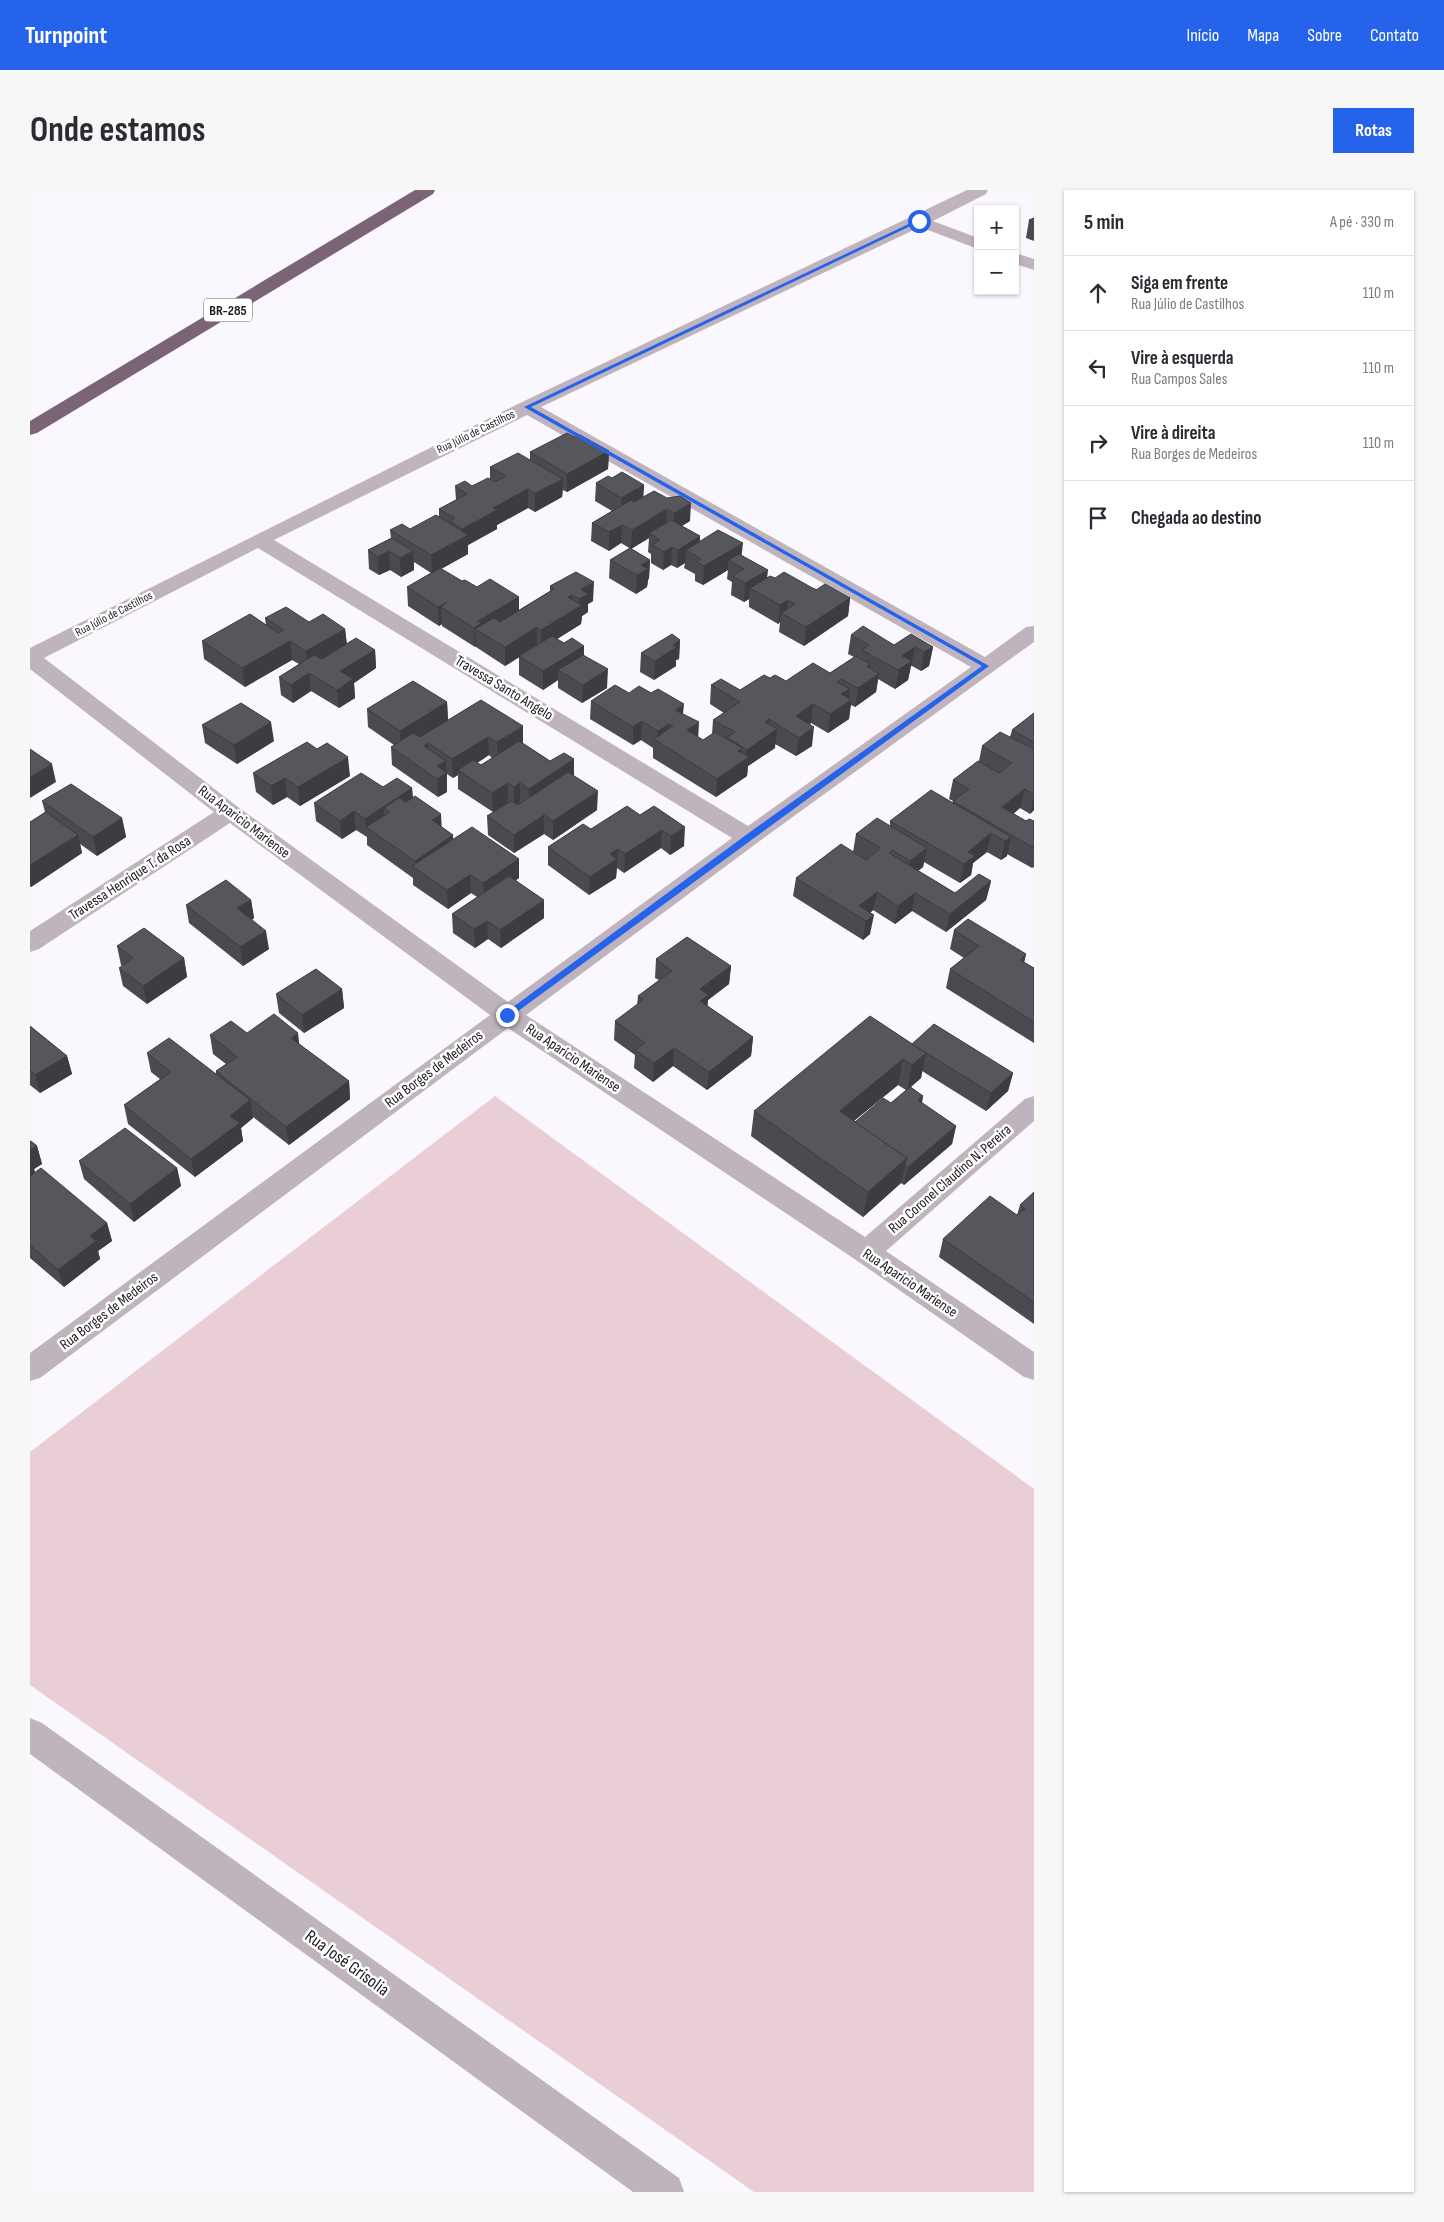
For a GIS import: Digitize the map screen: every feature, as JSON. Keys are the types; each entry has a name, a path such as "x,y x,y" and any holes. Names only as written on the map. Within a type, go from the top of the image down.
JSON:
{"highway":[{"name":"BR-285","path":"30,429 427,190"}],"street":[{"name":"Rua Júlio de Castilhos","path":"30,657 259,540 527,407 919,221 980,190"},
{"path":"919,221 974,242"},
{"path":"1019,259 1034,265"},
{"path":"527,407 986,666"},
{"name":"Travessa Santo Angelo","path":"259,540 749,837"},
{"name":"Rua Borges de Medeiros","path":"30,1369 749,837 1034,632"},
{"name":"Rua Aparicio Mariense","path":"30,657 230,812 507,1015 866,1252 1034,1368"},
{"name":"Travessa Henrique T. da Rosa","path":"30,944 230,812"},
{"name":"Rua Coronel Claudino N. Pereira","path":"866,1252 1034,1106"},
{"name":"Rua José Grisolia","path":"30,1734 650,2187"}],"shaded area":[{"path":"495,1096 1034,1489 1034,2192 754,2192 30,1685 30,1452"}],"building":[{"path":"567,433 575,437 580,435 609,451 567,474 530,452"},
{"path":"518,453 563,479 535,493 528,489 493,508 497,510 462,529 450,521 455,518 439,509 467,494 455,486 465,481 472,486 488,478 495,482 506,476 490,467"},
{"path":"622,472 644,485 621,498 596,483 608,476 612,478"},
{"path":"654,491 667,498 680,496 691,503 674,513 667,509 632,530 622,525 609,532 592,523 631,500 634,502"},
{"path":"436,515 468,535 431,555 390,530 402,524 410,529"},
{"path":"671,520 700,536 678,550 672,547 664,552 652,545 660,540 649,533"},
{"path":"718,530 743,543 704,566 696,562 701,559 686,550"},
{"path":"392,538 413,551 400,558 389,551 378,557 368,550"},
{"path":"630,548 650,560 641,565 648,569 637,575 610,560"},
{"path":"739,554 768,570 745,583 732,576 744,569 728,560"},
{"path":"440,568 462,581 465,580 477,587 490,579 519,597 478,621 482,623 474,628 441,607 447,602 438,607 407,587"},
{"path":"576,572 594,582 581,589 588,594 579,599 572,595 568,597 582,605 541,630 537,627 505,647 475,629 494,618 500,622 554,589 550,586"},
{"path":"784,572 816,590 825,584 850,598 806,627 781,613 795,604 788,600 780,605 750,588 770,576 775,578"},
{"path":"286,607 309,622 323,614 345,629 306,651 290,641 242,668 202,641 250,614 278,633 284,630 265,618"},
{"path":"863,626 894,645 911,634 933,647 924,652 915,647 902,656 912,661 898,670 862,650 869,645 851,635"},
{"path":"672,634 680,640 673,645 677,647 655,661 641,653"},
{"path":"552,636 564,643 572,638 584,646 543,671 519,656"},
{"path":"356,638 375,650 340,671 353,679 337,690 309,673 291,685 279,677 314,655 322,659"},
{"path":"583,655 608,669 583,685 558,670"},
{"path":"856,656 870,664 867,666 879,674 858,688 841,679 837,682 850,689 841,694 851,700 830,714 813,704 796,716 814,727 799,738 769,719 765,722 777,729 747,750 727,737 735,732 713,720 740,702 711,685 721,679 740,690 764,675 770,678 775,675 786,681 813,663 830,673"},
{"path":"413,681 447,702 400,731 367,709"},
{"path":"615,685 629,693 639,686 651,693 658,689 684,704 675,710 699,722 687,730 703,740 715,732 742,748 738,751 749,757 717,779 654,739 673,726 669,724 658,731 642,721 633,727 591,701"},
{"path":"481,700 523,726 497,742 488,737 452,759 428,743 424,746 446,761 437,766 447,773 437,779 391,747 413,733 420,737"},
{"path":"241,703 271,722 234,745 202,725"},
{"path":"1034,713 1034,742 1012,730"},
{"path":"1000,732 1034,749 1034,795 1025,789 1002,807 1026,821 1029,819 1034,821 1034,848 953,801 969,789 953,780 978,761 999,773 1012,763 982,746"},
{"path":"519,741 550,761 564,753 574,759 529,789 520,783 514,787 508,783 492,793 458,770 473,760 481,765"},
{"path":"307,742 317,749 327,743 348,757 298,787 285,778 271,786 253,773"},
{"path":"30,749 52,764 30,777"},
{"path":"568,772 598,791 553,821 544,815 514,835 487,816 511,801 518,805"},
{"path":"361,773 383,787 397,778 412,788 365,819 354,811 340,821 314,803"},
{"path":"71,784 122,818 93,837 42,801"},
{"path":"931,790 1011,837 1005,841 991,833 968,852 975,856 964,864 890,821"},
{"path":"415,796 441,814 432,820 453,835 415,861 366,827 390,812 384,808 399,798 406,802"},
{"path":"627,806 640,815 654,806 685,827 671,836 662,830 625,854 618,849 610,854 617,859 590,877 548,847 583,824 591,829"},
{"path":"46,812 78,835 30,865 30,822"},
{"path":"877,818 927,848 910,861 892,850 889,853 955,893 979,874 991,881 950,914 915,893 898,906 877,892 859,906 874,915 866,921 796,878 841,844 866,860 881,848 856,834"},
{"path":"472,827 519,859 483,883 470,875 447,890 412,866"},
{"path":"509,876 544,900 500,930 487,921 474,929 452,914"},
{"path":"226,880 251,900 237,908 266,931 240,947 186,905"},
{"path":"968,919 1026,954 1020,960 1034,968 1034,1022 950,969 979,946 954,930"},
{"path":"144,928 184,958 143,986 119,968 133,958 117,946"},
{"path":"687,937 731,966 700,989 709,995 700,1001 753,1037 709,1072 674,1048 654,1063 635,1050 645,1043 615,1021 643,1000 638,996 672,971 656,959"},
{"path":"316,969 342,989 302,1015 276,994"},
{"path":"274,1014 298,1033 291,1038 349,1081 286,1127 216,1071 237,1057 210,1035 231,1021 247,1033"},
{"path":"870,1016 926,1053 912,1065 903,1059 840,1111 907,1158 868,1192 754,1111"},
{"path":"934,1024 1013,1073 991,1093 912,1044"},
{"path":"30,1026 67,1056 35,1075 30,1070"},
{"path":"169,1038 250,1100 230,1116 240,1123 191,1159 124,1105 171,1072 147,1053"},
{"path":"910,1087 923,1096 918,1100 956,1126 908,1167 905,1165 907,1158 855,1122 883,1098 891,1103"},
{"path":"125,1128 177,1168 130,1204 79,1161"},
{"path":"30,1142 37,1146 30,1150"},
{"path":"41,1168 107,1223 90,1236 96,1241 58,1270 30,1245 30,1176"},
{"path":"1034,1192 1034,1302 943,1239 990,1196 1017,1215 1025,1209 1020,1205"}],"route":[{"path":"507,1015 986,666 527,407 919,221"}]}
